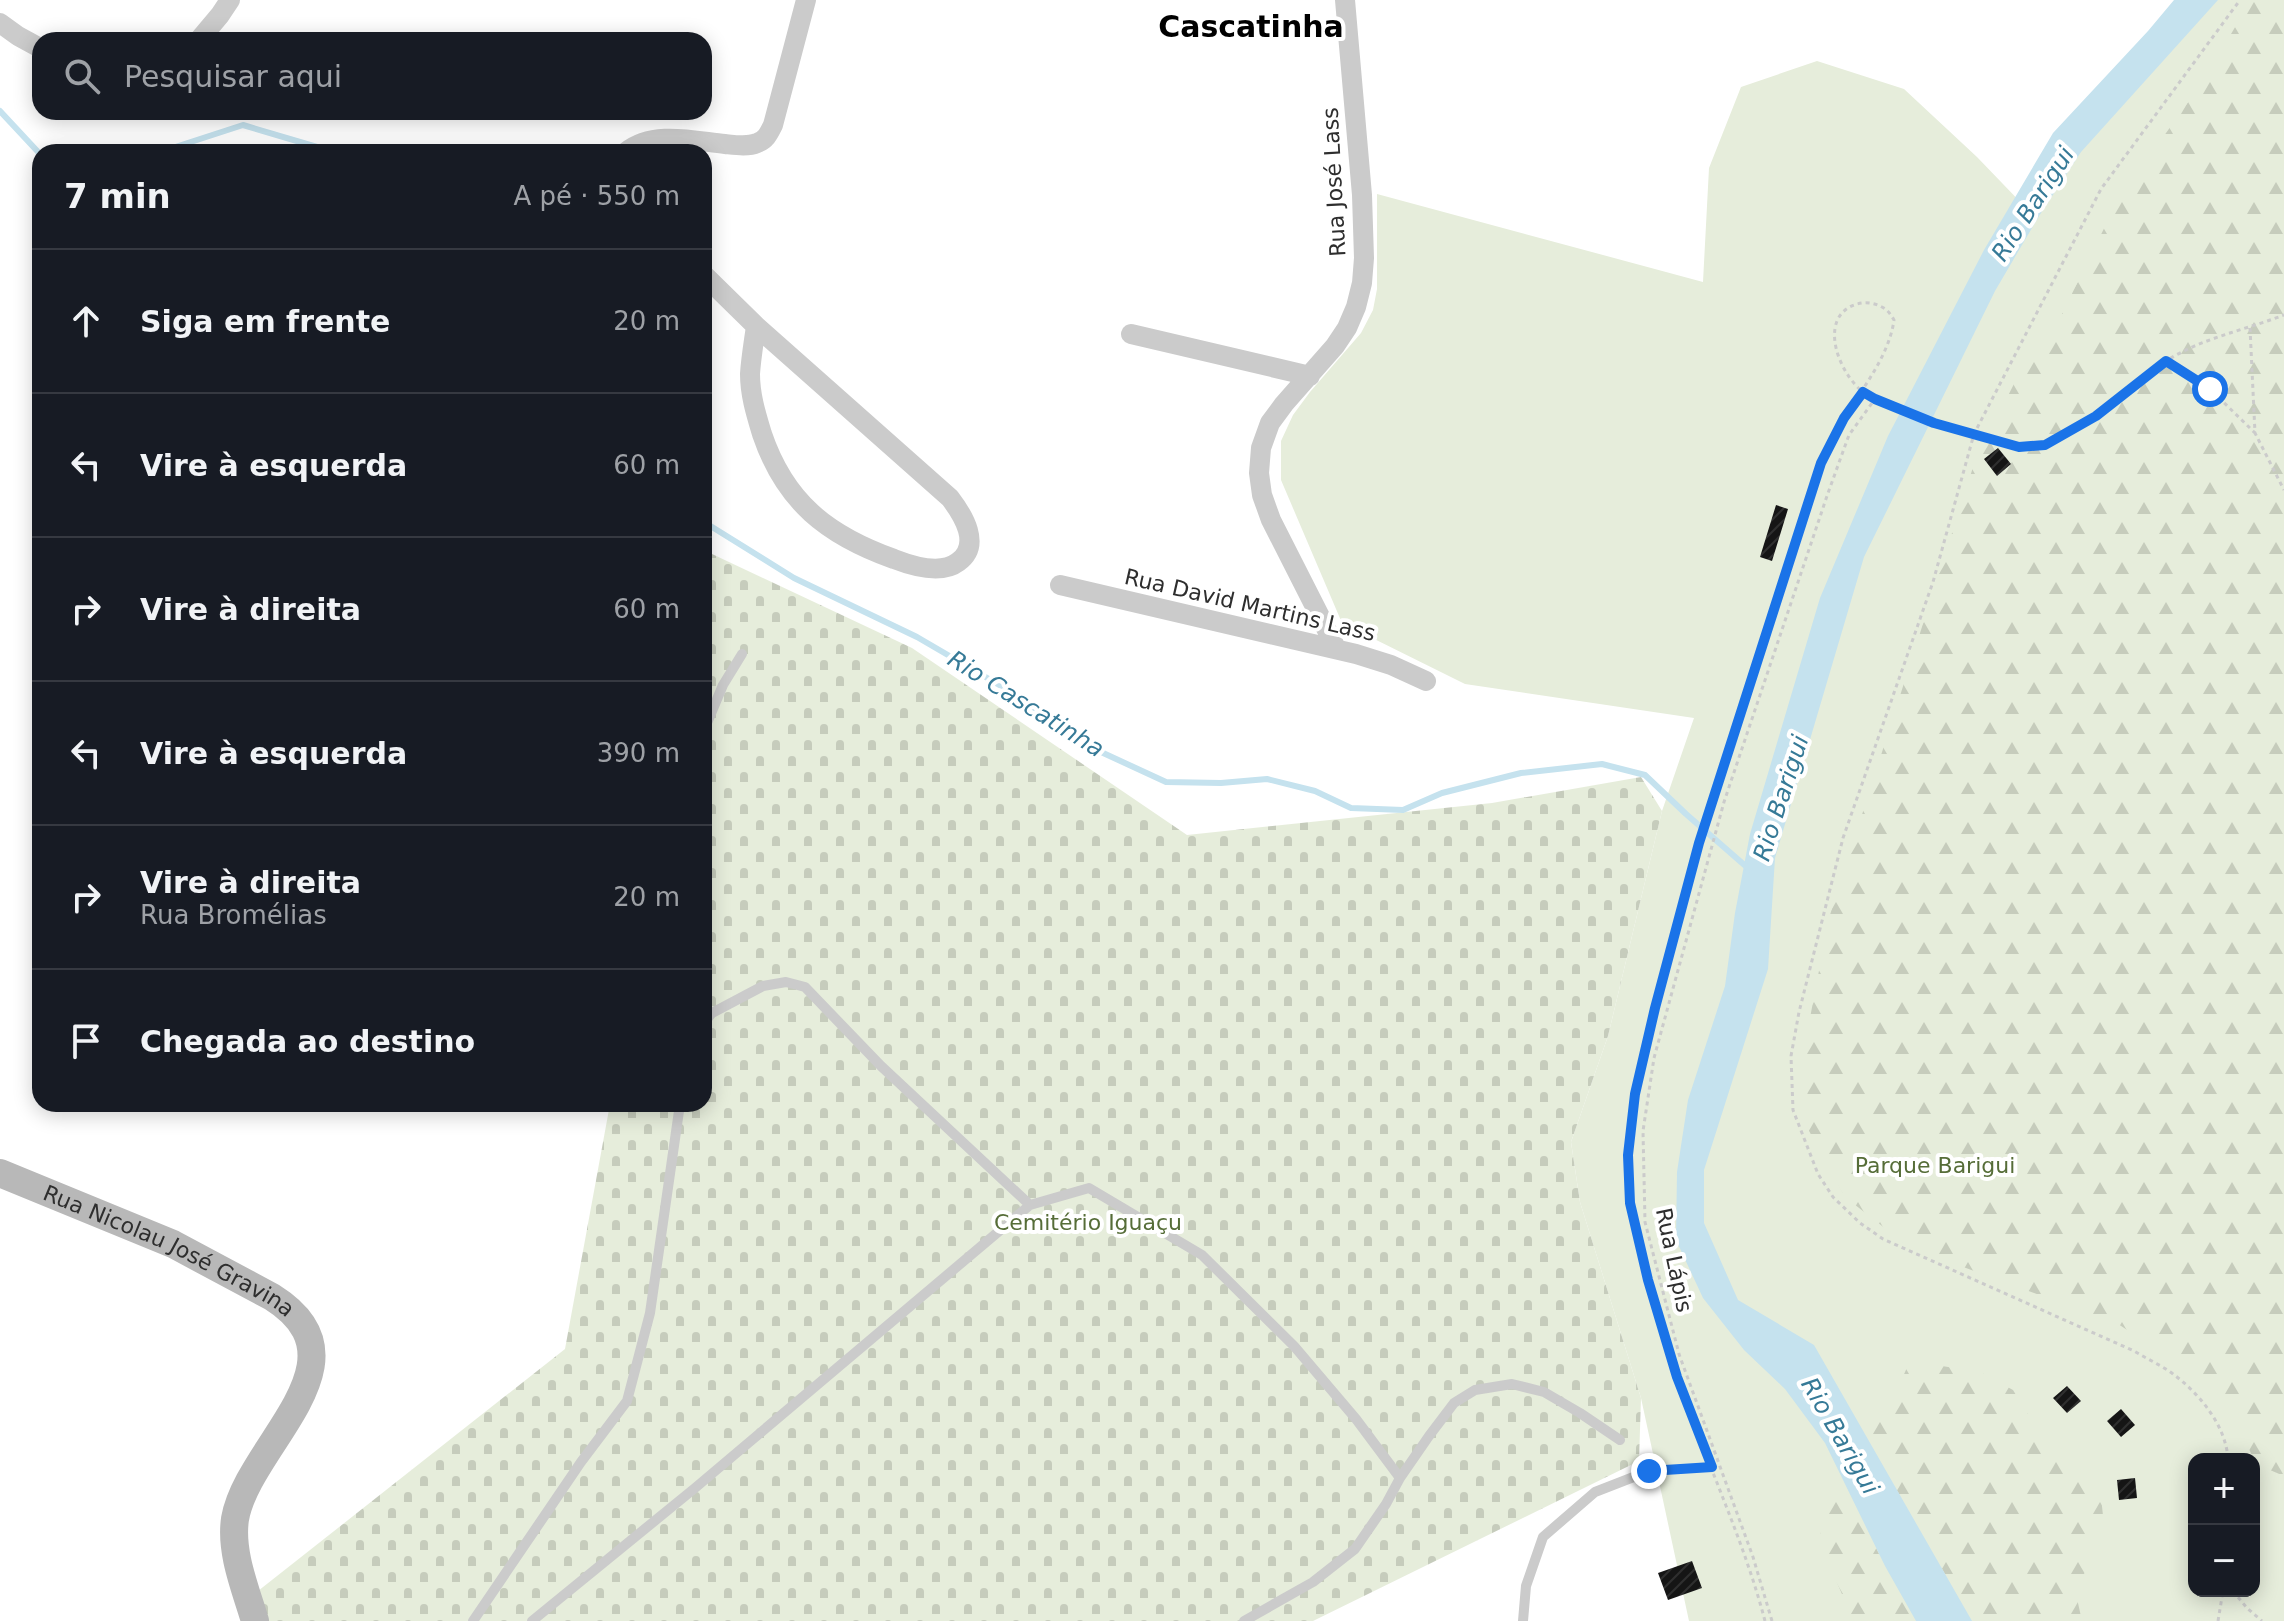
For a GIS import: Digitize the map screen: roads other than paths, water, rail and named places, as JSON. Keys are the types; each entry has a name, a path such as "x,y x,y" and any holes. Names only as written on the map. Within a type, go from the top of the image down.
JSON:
{"main road":[{"name":"Rua Nicolau José Gravina","path":"0,1173 173,1244 286,1306 299,1319 309,1336 313,1355 308,1378 242,1497 235,1520 235,1545 240,1571 255,1621"}],"street":[{"path":"206,32 230,0"},
{"path":"641,144 673,138 756,144 767,137 773,125 806,0"},
{"name":"Rua José Lass","path":"1336,648 1271,520 1262,495 1259,473 1261,448 1270,423 1347,328 1362,283 1362,195 1345,0"},
{"path":"0,23 32,44"},
{"path":"712,283 756,326 950,498 962,514 970,535 967,553 958,563 938,569 911,565 874,552 830,527 801,504 781,478 754,408 750,375 756,326"},
{"path":"1131,334 1310,376"},
{"name":"Rua David Martins Lass","path":"1060,585 1336,648 1375,659 1426,681"}],"lane":[{"path":"712,711 742,654"},
{"path":"712,1013 763,986 786,982 805,987 881,1066 1030,1205"},
{"path":"473,1621 581,1462 627,1401 650,1313 679,1112"},
{"path":"532,1621 707,1478 1030,1205 1089,1188 1202,1255 1294,1346 1356,1419 1400,1478"},
{"path":"1244,1621 1313,1582 1355,1549 1400,1478 1454,1403 1475,1390 1512,1384 1544,1392 1620,1440"},
{"path":"1523,1621 1526,1586 1543,1537 1595,1492 1649,1471"}],"water":[{"name":"Rio Barigui","path":"2174,0 2218,0 2081,152 2039,216 1995,291 1864,557 1775,858 1768,969 1704,1170 1704,1223 1738,1300 1814,1345 1972,1621 1916,1621 1885,1566 1825,1443 1785,1389 1744,1350 1703,1298 1676,1240 1677,1172 1688,1100 1725,986 1750,834 1820,598 1888,436 1984,250 2053,133"}],"waterway":[{"name":"Rio Cascatinha","path":"0,111 32,145"},
{"name":"Rio Cascatinha","path":"185,144 243,125 307,144"},
{"name":"Rio Cascatinha","path":"712,527 794,578 917,637 1013,693 1088,746 1166,782 1221,783 1267,779 1315,791 1351,808 1403,810 1442,793 1521,773 1602,764 1645,775 1749,869"}],"district":[{"name":"Cascatinha","path":"1251,26"}],"park label":[{"name":"Parque Barigui","path":"1935,1165"},
{"name":"Cemitério Iguaçu","path":"1088,1222"}]}
